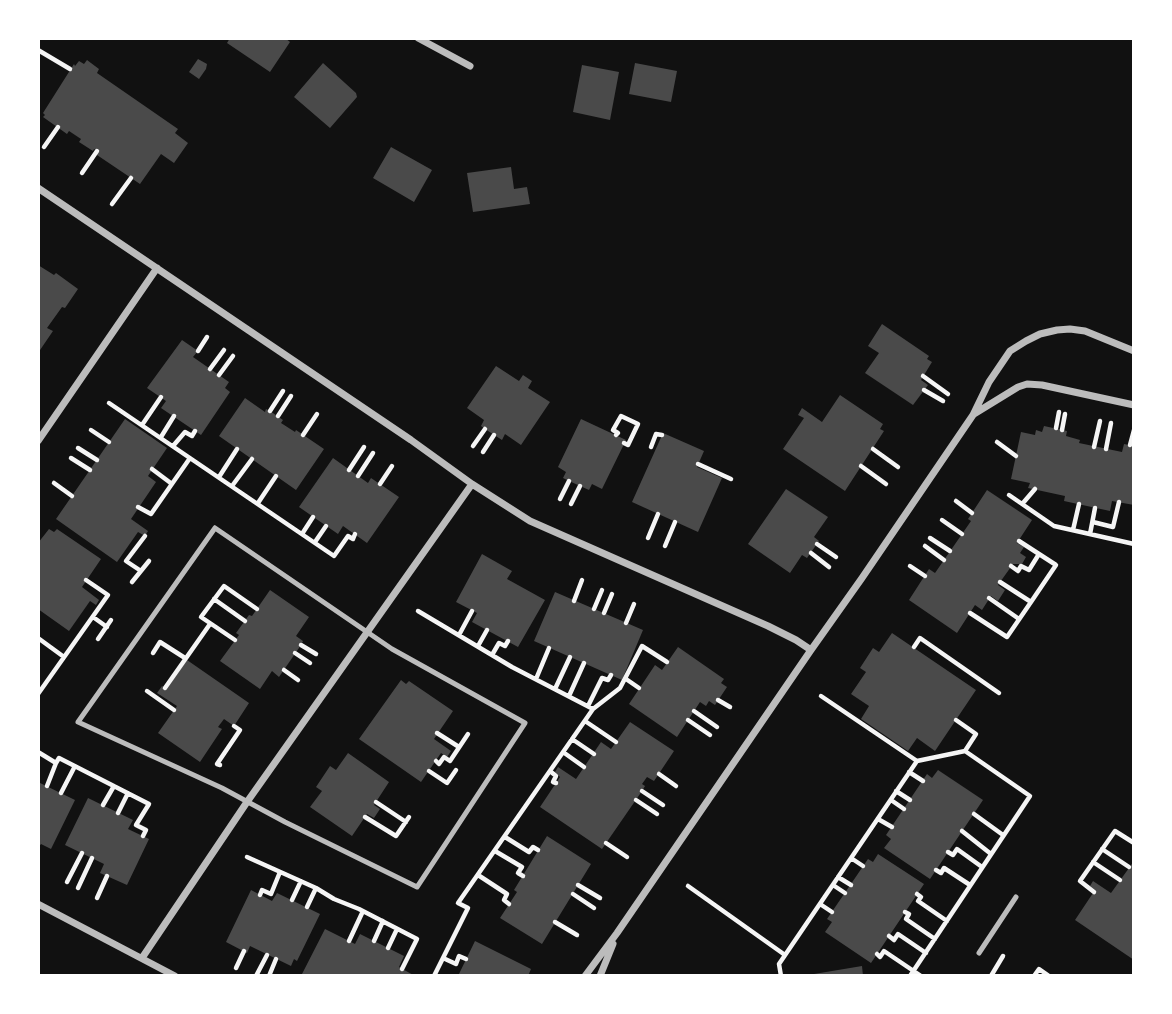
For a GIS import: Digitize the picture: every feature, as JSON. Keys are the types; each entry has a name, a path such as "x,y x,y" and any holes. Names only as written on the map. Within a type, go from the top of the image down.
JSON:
{"street":[{"path":"418,38 470,66"},
{"path":"38,188 530,521 768,626 811,650"},
{"path":"38,442 157,268"},
{"path":"585,975 836,617 973,415 989,382 1010,351 1040,334 1057,330 1085,331 1133,351"},
{"path":"973,415 1027,384 1133,405"},
{"path":"142,958 247,802 472,484"},
{"path":"38,904 175,975"},
{"path":"600,975 617,933"}],"lane":[{"path":"215,528 367,633 525,723 417,887 222,788 78,722 215,528"},
{"path":"979,953 1016,897"}],"path":[{"path":"38,50 70,69"},
{"path":"44,147 58,127"},
{"path":"82,173 97,151"},
{"path":"112,204 131,178"},
{"path":"198,351 207,337"},
{"path":"210,369 225,350"},
{"path":"219,375 233,356"},
{"path":"923,376 948,394"},
{"path":"924,390 943,401"},
{"path":"270,411 283,391"},
{"path":"278,416 291,396"},
{"path":"142,425 161,397"},
{"path":"109,403 334,555 348,536 353,538 355,534"},
{"path":"1059,412 1059,429 1065,414"},
{"path":"303,435 317,414"},
{"path":"161,437 174,416"},
{"path":"616,435 618,433 613,430 621,416 638,424 628,444 624,443"},
{"path":"1094,447 1100,421"},
{"path":"1106,449 1111,423"},
{"path":"473,446 485,429"},
{"path":"91,430 110,442"},
{"path":"1130,445 1133,430"},
{"path":"173,446 185,432 192,436 195,431"},
{"path":"651,447 656,434 662,435"},
{"path":"483,452 494,435"},
{"path":"997,442 1016,456"},
{"path":"349,470 364,447"},
{"path":"78,448 97,460"},
{"path":"219,477 237,449"},
{"path":"873,449 898,467"},
{"path":"358,476 373,453"},
{"path":"71,457 90,470"},
{"path":"138,507 151,514 191,458"},
{"path":"232,486 252,460"},
{"path":"698,464 731,479"},
{"path":"380,484 392,466"},
{"path":"861,466 886,484"},
{"path":"152,469 172,484"},
{"path":"258,503 276,476"},
{"path":"561,499 569,481"},
{"path":"54,483 72,496"},
{"path":"571,504 580,486"},
{"path":"1023,503 1035,489"},
{"path":"1009,495 1054,526 1133,544"},
{"path":"956,501 972,513"},
{"path":"1093,522 1113,527 1119,502"},
{"path":"1073,530 1079,504"},
{"path":"1090,534 1095,508"},
{"path":"648,538 658,514"},
{"path":"302,534 313,517"},
{"path":"942,520 962,534"},
{"path":"665,546 675,522"},
{"path":"315,542 326,526"},
{"path":"141,570 126,562 145,536"},
{"path":"930,538 950,551"},
{"path":"970,613 1006,637 1031,602 1056,565 1019,541"},
{"path":"817,544 836,557"},
{"path":"925,546 944,560"},
{"path":"811,553 829,567"},
{"path":"1011,566 1018,571 1021,566 1029,570 1039,554"},
{"path":"132,582 149,561"},
{"path":"911,566 925,576"},
{"path":"38,694 108,596 86,580"},
{"path":"574,601 582,580"},
{"path":"1000,582 1031,602"},
{"path":"235,640 201,617 224,586 257,608"},
{"path":"594,609 602,590"},
{"path":"604,613 612,594"},
{"path":"989,598 1019,619"},
{"path":"214,599 245,621"},
{"path":"626,623 634,604"},
{"path":"459,635 471,611"},
{"path":"93,617 107,627"},
{"path":"98,639 111,620"},
{"path":"165,688 210,624"},
{"path":"478,646 487,630"},
{"path":"38,638 64,657"},
{"path":"914,647 920,638 999,693"},
{"path":"492,655 499,643 505,646 508,641"},
{"path":"153,653 160,642 185,658"},
{"path":"301,645 316,654"},
{"path":"611,675 608,680 602,678 591,708 620,688 642,646 667,662"},
{"path":"536,679 550,648"},
{"path":"295,653 310,663"},
{"path":"555,689 570,657"},
{"path":"569,696 584,663"},
{"path":"284,670 298,680"},
{"path":"38,677 46,682"},
{"path":"626,680 639,688"},
{"path":"147,691 174,710"},
{"path":"821,696 917,761"},
{"path":"718,700 730,707"},
{"path":"694,711 717,727"},
{"path":"688,720 710,735"},
{"path":"781,975 779,964 917,761 965,751 976,734 956,720"},
{"path":"584,721 616,742"},
{"path":"225,768 217,764 240,730 233,726"},
{"path":"438,733 459,747"},
{"path":"436,761 439,764 444,757 450,761 468,734"},
{"path":"572,739 594,754"},
{"path":"912,973 1030,796 965,751"},
{"path":"38,752 56,763"},
{"path":"563,752 584,767"},
{"path":"47,786 59,758 128,793 149,804 136,825 146,830 143,836"},
{"path":"61,793 75,766"},
{"path":"429,771 447,783 456,770"},
{"path":"550,771 556,776 553,782 556,783"},
{"path":"909,772 923,781"},
{"path":"659,774 676,786"},
{"path":"103,805 114,786"},
{"path":"642,791 663,805"},
{"path":"897,791 910,800"},
{"path":"117,813 128,793"},
{"path":"636,800 657,814"},
{"path":"891,800 904,809"},
{"path":"365,817 396,836 408,819 376,802"},
{"path":"974,814 1003,835"},
{"path":"878,819 891,827"},
{"path":"962,831 991,854"},
{"path":"1094,892 1080,881 1115,831 1133,843"},
{"path":"505,837 529,852 533,847 538,850"},
{"path":"606,843 627,857"},
{"path":"948,852 953,855 957,849 982,867"},
{"path":"1102,849 1129,867"},
{"path":"495,850 522,867 518,873 523,876"},
{"path":"67,882 82,853"},
{"path":"247,857 316,888 416,939 402,969"},
{"path":"78,888 92,858"},
{"path":"851,858 863,866"},
{"path":"1093,862 1120,880"},
{"path":"936,870 941,873 944,867 970,885"},
{"path":"260,895 262,890 271,894 280,872"},
{"path":"97,898 107,876"},
{"path":"478,876 508,894 504,900 509,904"},
{"path":"838,877 850,885"},
{"path":"292,900 301,881"},
{"path":"578,885 600,898"},
{"path":"833,885 845,893"},
{"path":"688,886 785,955"},
{"path":"307,907 316,888"},
{"path":"572,894 594,908"},
{"path":"917,894 921,897 918,901 947,921"},
{"path":"820,904 832,912"},
{"path":"349,941 363,911"},
{"path":"905,912 909,914 905,919 934,939"},
{"path":"373,941 383,921"},
{"path":"555,922 577,935"},
{"path":"388,948 397,929"},
{"path":"889,936 894,940 898,934 926,953"},
{"path":"236,968 244,951"},
{"path":"877,954 880,957 884,951 912,973 921,975"},
{"path":"256,975 267,955"},
{"path":"443,958 456,964 459,956 466,959"},
{"path":"991,975 1003,956"},
{"path":"269,975 276,959"},
{"path":"1034,975 1039,969 1049,975"}],"building":[{"path":"230,38 285,38 290,42 270,72 227,43"},
{"path":"198,59 207,64 199,79 189,72"},
{"path":"87,60 99,69 97,73 178,129 175,133 188,143 174,163 161,154 140,184 97,155 97,151 79,142 81,139 69,131 67,134 43,117 74,64 75,66 79,61 84,64"},
{"path":"323,63 356,93 357,97 330,128 294,97"},
{"path":"635,63 677,71 671,102 629,94"},
{"path":"582,65 619,72 610,120 573,112"},
{"path":"391,147 432,170 414,202 373,178"},
{"path":"511,167 514,189 527,187 530,204 473,212 467,173"},
{"path":"38,265 54,275 56,273 78,289 47,328 53,331 38,353"},
{"path":"882,324 929,356 927,359 932,362 921,380 928,385 913,405 865,373 879,353 868,346"},
{"path":"182,340 198,351 193,357 229,382 225,388 230,392 201,435 161,408 166,401 147,388"},
{"path":"496,366 519,381 523,375 532,381 528,388 550,402 521,445 505,434 502,440 485,429 481,426 484,420 467,408"},
{"path":"840,395 883,424 880,429 884,431 845,491 783,449 804,418 798,415 802,408 822,422"},
{"path":"245,398 265,412 266,409 270,411 283,420 281,423 324,449 296,490 219,436"},
{"path":"125,419 167,448 148,476 156,482 131,519 148,531 145,536 138,532 117,562 56,519"},
{"path":"581,419 626,440 602,489 592,484 589,490 563,478 566,472 558,467"},
{"path":"1044,426 1067,431 1066,436 1080,440 1079,443 1122,452 1124,444 1134,446 1134,505 1112,501 1110,511 1064,501 1065,496 1028,488 1030,483 1011,479 1021,432 1035,435 1036,430 1042,432"},
{"path":"663,433 704,451 697,467 722,478 698,532 632,502"},
{"path":"333,458 368,483 371,478 399,497 367,543 343,526 338,534 299,507"},
{"path":"786,489 828,517 814,537 819,541 807,558 802,555 790,573 748,544"},
{"path":"987,490 1032,520 1017,543 1024,547 1020,553 1026,557 1022,564 1013,564 998,585 1005,590 998,601 991,596 982,610 975,605 957,633 909,600 929,569 935,573 971,521 968,519"},
{"path":"49,529 54,532 57,529 101,559 82,587 99,600 96,605 90,601 69,631 38,609 38,543"},
{"path":"482,554 512,571 507,579 545,600 518,647 472,622 477,613 456,602"},
{"path":"270,590 309,617 296,636 303,641 301,645 279,677 272,671 260,689 220,661 239,635 236,633"},
{"path":"555,592 643,630 622,680 534,641"},
{"path":"892,633 976,690 935,751 917,738 908,751 861,719 869,706 851,694 866,672 860,668 873,648 879,652"},
{"path":"678,647 724,679 721,683 727,687 715,705 709,701 706,706 700,702 677,737 629,704 655,665 662,670"},
{"path":"187,660 249,703 234,726 224,719 218,727 222,729 200,762 158,733 177,706 157,693 162,686 167,689"},
{"path":"401,680 406,684 409,681 453,711 434,739 451,751 447,757 441,753 421,782 359,739"},
{"path":"630,722 674,751 654,781 647,777 642,784 645,786 642,791 602,849 540,807 560,777 555,772 558,767 576,779 601,742 611,749"},
{"path":"348,753 389,782 374,805 380,809 374,818 367,814 352,836 310,807 322,791 316,787 330,766 336,770"},
{"path":"938,770 983,800 930,879 884,848 891,839 886,835 927,774 932,778"},
{"path":"38,782 75,800 51,849 41,844 38,848"},
{"path":"88,798 133,820 128,829 149,839 127,885 100,873 104,864 65,845"},
{"path":"547,836 591,864 542,944 500,918"},
{"path":"878,854 924,884 871,963 825,932 832,922 827,919 868,859 873,862"},
{"path":"1134,861 1134,960 1075,920 1095,890 1090,886 1093,881 1111,893"},
{"path":"251,890 272,901 277,893 320,914 297,961 294,959 291,966 250,946 247,953 226,942"},
{"path":"325,929 355,944 360,934 404,956 399,967 415,976 302,974"},
{"path":"475,941 531,969 528,976 458,976"},
{"path":"862,966 863,976 814,976 814,974"}]}
